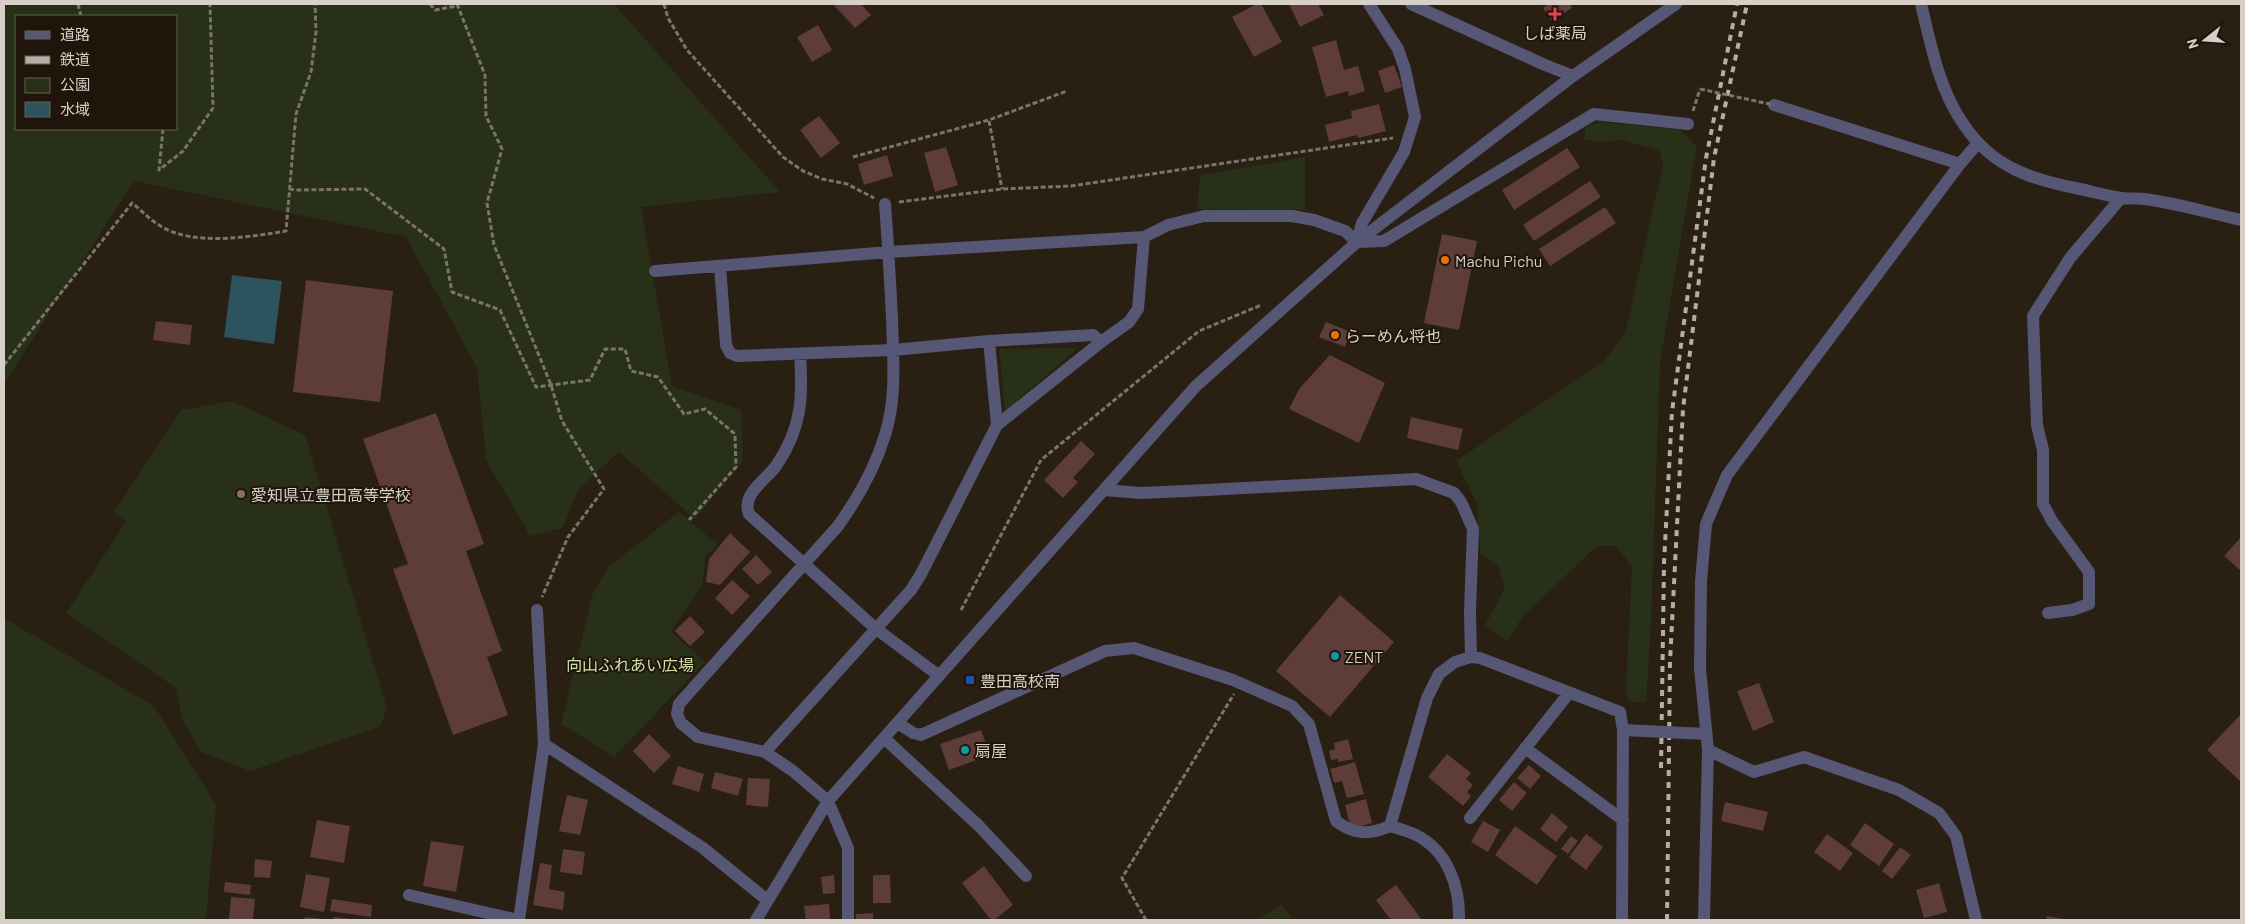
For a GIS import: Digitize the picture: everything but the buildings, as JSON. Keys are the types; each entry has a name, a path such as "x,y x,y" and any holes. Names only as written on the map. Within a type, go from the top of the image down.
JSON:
{"street":[{"path":"1357,242 1362,223 1404,152 1415,117 1405,69 1398,50 1369,4"},
{"path":"1411,4 1573,76"},
{"path":"756,920 828,801 1196,386 1357,242 1573,76 1676,4"},
{"path":"1921,4 1936,65 1950,100 1964,126 1978,143 1998,160 2026,176 2121,198 2144,199 2241,220"},
{"path":"1774,105 1960,164"},
{"path":"655,271 888,252 1144,237 1168,225 1204,216 1292,216 1314,220 1345,231 1357,242 1384,241 1594,114 1688,124"},
{"path":"1704,920 1708,750 1700,668 1701,581 1706,524 1727,475 1960,164 1978,143"},
{"path":"2048,613 2072,610 2089,604 2089,572 2042,504 2043,450 2036,425 2033,316 2070,258 2121,198"},
{"path":"848,920 848,848 828,801 793,771 765,752 698,737 681,723 677,714 679,704 805,564 851,508 870,474 885,435 893,398 893,350 885,204"},
{"path":"765,752 911,590 921,574 996,425 1129,322 1138,309 1144,237"},
{"path":"720,266 728,350 734,355 741,357 893,350 989,341 1093,335 1102,342"},
{"path":"989,341 996,425"},
{"path":"800,354 802,397 795,428 775,467 749,496 747,505 749,514 875,628 938,675"},
{"path":"1104,490 1141,492 1198,491 1416,479 1454,492 1461,502 1473,529 1470,611 1471,657"},
{"path":"409,895 519,920 544,744 537,610"},
{"path":"898,723 913,734 922,735 1105,651 1134,648 1233,680 1292,706 1309,724 1336,821 1348,831 1374,832 1390,826 1417,836 1439,854 1454,880 1460,904 1460,920"},
{"path":"1390,826 1427,698 1440,674 1455,662 1471,657 1480,658 1620,712 1623,730 1622,920"},
{"path":"1470,818 1569,693"},
{"path":"1623,730 1706,734"},
{"path":"884,738 979,826 1026,876"},
{"path":"544,744 703,848 767,900"},
{"path":"1525,748 1622,820"},
{"path":"1708,750 1754,772 1804,757 1899,790 1939,813 1956,836 1976,920"}],"path":[{"path":"163,130 159,170 183,151 213,108 210,4"},
{"path":"4,365 132,202 160,226 195,238 236,238 286,231 296,114 311,72 316,32 315,4"},
{"path":"430,4 435,10 457,5 485,75 486,116 502,149 487,203 494,245 551,386 562,421 604,489 568,537 537,610"},
{"path":"664,4 668,18 687,50 783,157 803,172 822,179 847,184 885,204 1002,189 1071,186 1409,136"},
{"path":"1688,124 1700,90 1774,105"},
{"path":"852,158 989,120 1067,91"},
{"path":"989,120 1002,189"},
{"path":"289,189 365,189 444,249 452,292 500,310 536,387 590,380 605,349 625,349 631,371 658,377 684,414 705,409 735,434 736,467 689,520"},
{"path":"961,610 1041,460 1199,331 1259,306 1274,316"},
{"path":"1146,920 1122,878 1240,684"}],"green space":[{"path":"4,4 614,4 780,192 641,207 672,386 741,410 743,461 695,519 619,452 578,490 563,528 530,536 486,460 477,368 406,237 134,181 4,384"},
{"path":"1602,122 1680,130 1697,146 1660,362 1651,624 1646,702 1629,702 1626,689 1632,567 1616,546 1597,546 1523,616 1507,641 1485,625 1505,588 1498,565 1480,553 1477,504 1456,461 1603,362 1625,334 1663,164 1659,151 1624,140 1599,142 1584,139 1586,126"},
{"path":"1305,157 1305,210 1197,209 1200,175"},
{"path":"1078,348 1005,411 999,349"},
{"path":"232,401 305,435 387,708 380,727 250,771 201,752 182,720 176,688 66,613 126,522 114,512 181,410"},
{"name":"向山ふれあい広場","path":"679,512 718,545 706,555 702,586 671,631 705,662 614,757 561,724 593,593 609,566"},
{"path":"4,618 154,706 216,805 206,920 4,920"},
{"path":"1280,904 1294,920 1259,920"}],"water":[{"path":"232,275 282,281 274,344 224,337"}],"railway":[{"path":"1661,768 1664,563 1672,412 1706,158 1737,4"},
{"path":"1667,920 1670,662 1683,409 1714,158 1747,4"}],"place":[{"name":"しば薬局","path":"1555,14"},
{"name":"Machu Pichu","path":"1445,260"},
{"name":"らーめん将也","path":"1335,335"},
{"name":"愛知県立豊田高等学校","path":"241,494"},
{"name":"ZENT","path":"1335,656"},
{"name":"豊田高校南","path":"970,680"},
{"name":"扇屋","path":"965,750"}]}
